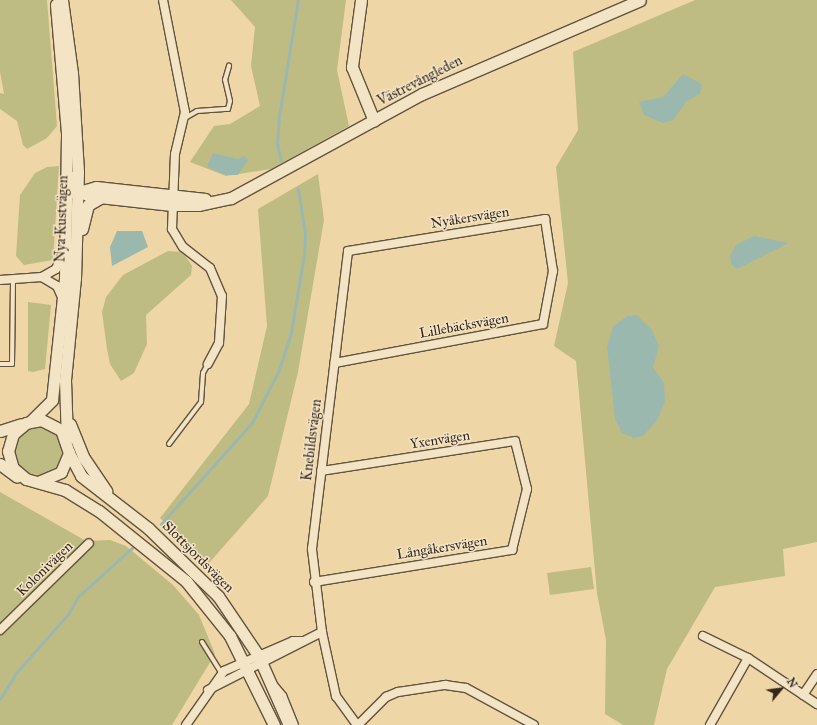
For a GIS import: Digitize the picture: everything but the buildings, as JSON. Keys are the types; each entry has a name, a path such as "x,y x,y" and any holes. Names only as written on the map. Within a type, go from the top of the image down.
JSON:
{"street":[{"name":"Nya Kustvägen","path":"28,422 52,400 63,300 72,245 78,191 73,174 56,0"},
{"name":"Nya Kustvägen","path":"62,0 72,73 73,174 68,214 72,245 66,380 67,439"},
{"path":"163,0 185,118 175,154 172,199 174,235 210,268 220,288 222,321 215,354 208,364"},
{"path":"361,0 352,66 374,121"},
{"name":"Västrevångleden","path":"78,191 172,199 220,200 250,191 374,121 479,67 640,0"},
{"path":"0,280 13,281 42,277 56,269 72,245 86,210 99,192 73,174"},
{"path":"68,214 70,199 78,191"},
{"name":"Nyåkersvägen","path":"348,251 545,219 553,271"},
{"name":"Knebildsvägen","path":"348,251 312,549 314,582 322,632 336,696 358,725"},
{"name":"Lillebäcksvägen","path":"335,363 543,324 553,271"},
{"path":"42,277 57,286 63,300"},
{"path":"67,410 86,461 120,506"},
{"path":"0,431 28,422 52,423 67,439"},
{"name":"Slottsjordsvägen","path":"28,422 10,439 3,457 16,472 26,479 74,495 167,563 212,611 246,665 274,725"},
{"name":"Slottsjordsvägen","path":"67,439 69,453 81,476 120,506 203,578 229,610 260,659 271,680 289,725"},
{"name":"Yxenvägen","path":"321,471 515,441 527,489"},
{"path":"38,482 61,472 69,453"},
{"name":"Långåkersvägen","path":"314,582 512,550 527,489"},
{"name":"Kolonivägen","path":"0,630 89,543"},
{"path":"186,725 208,690 221,673 260,659 293,641 303,640 322,632"},
{"path":"703,636 748,658 817,704"},
{"path":"710,725 748,658"},
{"path":"208,690 246,665"},
{"path":"803,695 817,674"},
{"path":"358,725 386,697 398,692 445,685 466,688 534,725"}],"lane":[{"path":"185,118 197,111 228,109 230,101 225,80 229,66"},
{"path":"0,364 12,364 13,281"},
{"path":"169,444 201,402 203,373 208,364"},
{"path":"202,642 221,673"},
{"path":"271,680 281,690 296,725"}],"shaded area":[{"path":"0,0 47,0 57,126 47,138 27,149 23,145 17,121 0,109 0,93 4,94 0,72"},
{"path":"231,0 346,0 337,70 349,126 271,169 226,176 190,162 214,126 230,124 260,106 251,66 255,27"},
{"path":"695,0 817,0 817,542 783,549 785,576 715,587 667,669 654,725 623,725 605,714 606,640 597,593 576,361 554,346 568,283 556,167 578,130 573,52"},
{"path":"59,166 53,260 24,265 16,256 20,195 35,173 47,167"},
{"path":"318,174 324,220 298,372 268,496 209,563 160,518 249,404 267,326 258,209"},
{"path":"168,251 183,252 192,266 191,275 146,315 147,344 134,373 121,381 110,364 107,349 102,312 106,297 123,275"},
{"path":"28,302 51,305 45,369 33,372 28,371"},
{"path":"34,427 44,427 56,434 63,446 63,456 56,468 44,475 34,475 26,471 19,464 15,456 15,446 19,438 26,431"},
{"path":"0,492 86,541 110,540 126,546 173,585 199,615 215,654 172,725 0,725"},
{"path":"591,567 594,589 550,595 547,573"}],"water":[{"path":"683,74 702,84 700,94 687,101 673,120 663,123 644,115 639,102 663,97"},
{"path":"213,153 238,159 244,156 248,160 238,175 226,175 207,167"},
{"path":"117,231 142,231 148,247 112,266 110,247"},
{"path":"754,236 789,243 737,269 731,264 730,256 736,245"},
{"path":"637,315 652,330 659,346 653,367 664,383 665,401 658,419 643,436 634,438 622,433 615,419 607,347 613,327 627,316"}],"waterway":[{"path":"281,161 277,145 279,117 298,0"},
{"path":"161,524 252,423 279,370 291,332 304,255 305,234 298,190"},
{"path":"0,699 16,673 69,613 78,597 132,548"}]}
